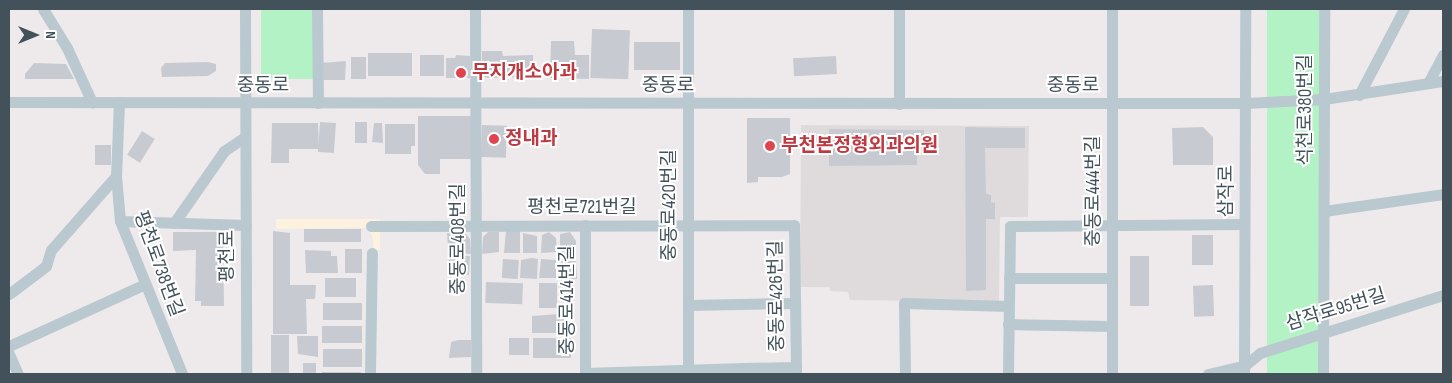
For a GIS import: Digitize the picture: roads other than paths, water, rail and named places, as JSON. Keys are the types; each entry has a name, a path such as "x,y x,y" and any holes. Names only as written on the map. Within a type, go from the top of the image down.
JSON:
{"street":[{"path":"43,9 67,48 92,102"},
{"name":"평천로","path":"245,9 246,374"},
{"path":"318,9 318,103"},
{"name":"중동로408번길","path":"475,9 476,374"},
{"name":"중동로420번길","path":"688,9 688,372"},
{"path":"899,9 899,104"},
{"name":"중동로444번길","path":"1112,9 1112,374"},
{"name":"삼작로","path":"1244,370 1245,9"},
{"name":"석천로380번길","path":"1324,9 1324,374"},
{"path":"1359,95 1404,9"},
{"path":"1428,83 1443,55"},
{"name":"중동로","path":"9,102 475,104 1245,103 1324,100 1443,81"},
{"name":"평천로738번길","path":"119,102 116,176 120,221 182,374"},
{"path":"174,222 224,151 245,137"},
{"path":"9,294 46,266 51,250 116,176"},
{"path":"1324,211 1443,194"},
{"path":"120,221 246,225"},
{"name":"평천로721번길","path":"371,226 794,224"},
{"name":"중동로426번길","path":"741,370 796,370 794,224"},
{"path":"1008,374 1010,226 1244,224"},
{"name":"중동로414번길","path":"585,225 585,373"},
{"path":"370,374 372,253"},
{"path":"1009,278 1112,278"},
{"path":"9,346 145,284"},
{"name":"삼작로95번길","path":"1244,370 1260,353 1443,295"},
{"path":"688,305 795,303"},
{"path":"904,374 904,303 1008,306"},
{"path":"1008,324 1112,326"},
{"path":"9,354 18,374"},
{"path":"585,373 741,370"},
{"path":"1208,374 1244,370"}],"place":[{"name":"무지개소아과","path":"461,73"},
{"name":"정내과","path":"494,139"},
{"name":"부천본정형외과의원","path":"770,146"}]}
